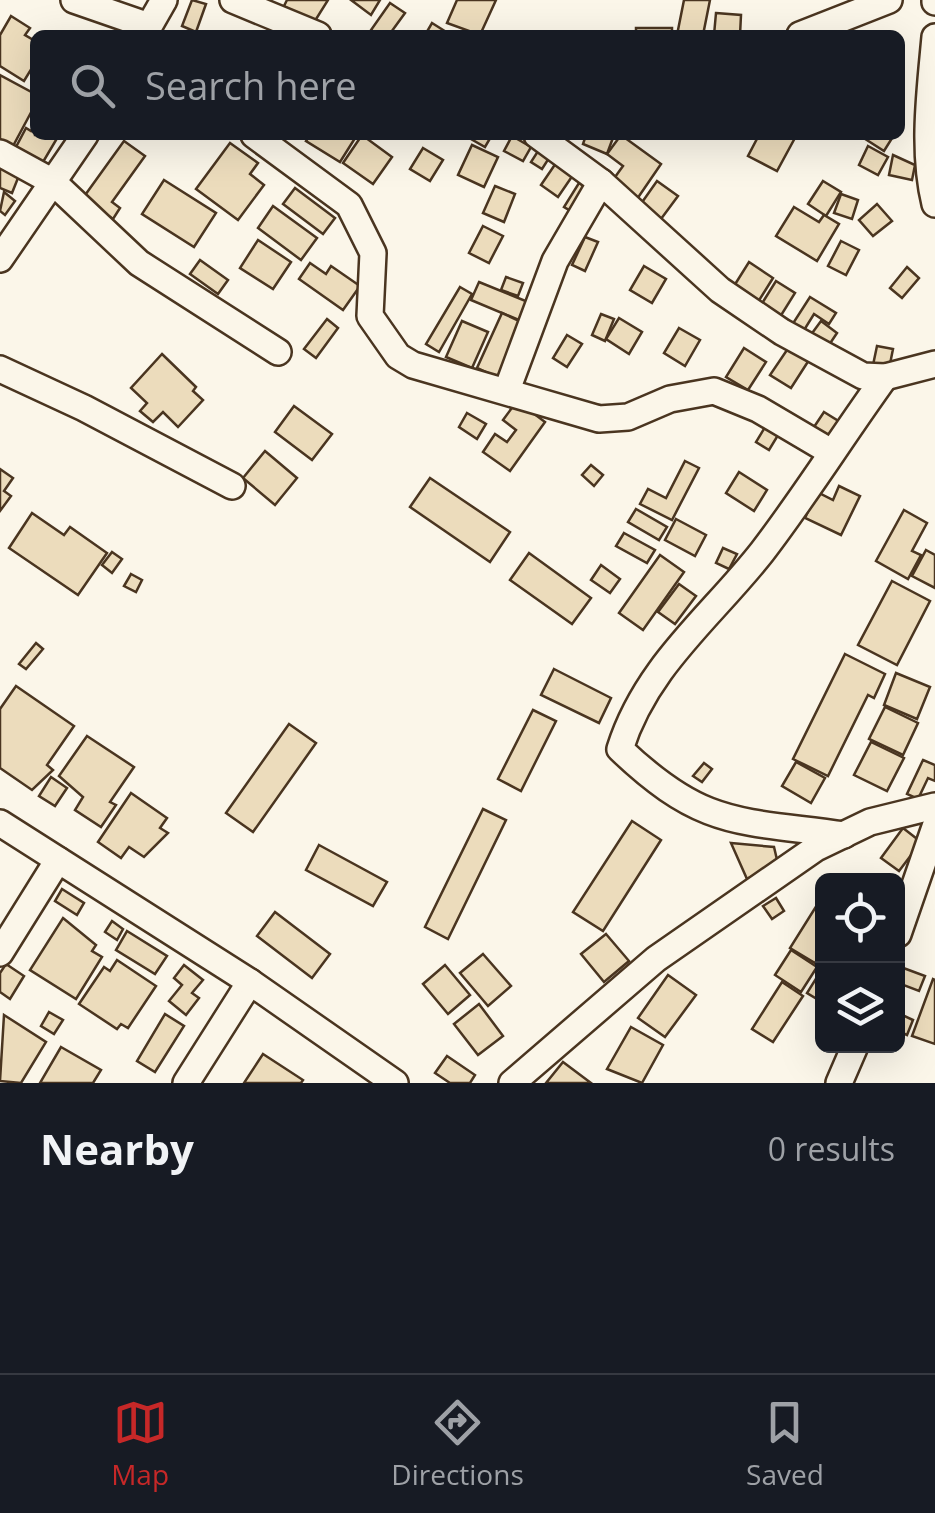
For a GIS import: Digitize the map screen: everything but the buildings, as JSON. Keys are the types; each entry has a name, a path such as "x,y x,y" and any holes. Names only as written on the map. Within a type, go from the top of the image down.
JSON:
{"street":[{"path":"74,0 146,30 164,0"},
{"path":"232,0 306,30"},
{"path":"813,30 889,0"},
{"path":"935,36 930,118 935,204"},
{"path":"0,258 82,140"},
{"path":"261,140 348,205 372,253 370,316 398,356 413,366 599,419 628,417 670,398 714,391 758,409 830,452"},
{"path":"543,140 601,182 735,300 854,372 885,377 935,364"},
{"path":"0,154 53,182 139,263 278,352"},
{"path":"507,390 555,261 601,182"},
{"path":"0,369 84,408 232,486"},
{"path":"844,835 756,827 700,810 646,773 620,749 628,726 672,650 761,553 885,377"},
{"path":"512,1083 656,958 816,848 870,822 935,806"},
{"path":"0,823 250,982 395,1083"},
{"path":"905,914 935,828"},
{"path":"0,953 58,860"},
{"path":"186,1083 250,982"},
{"path":"839,1083 852,1053"}]}
